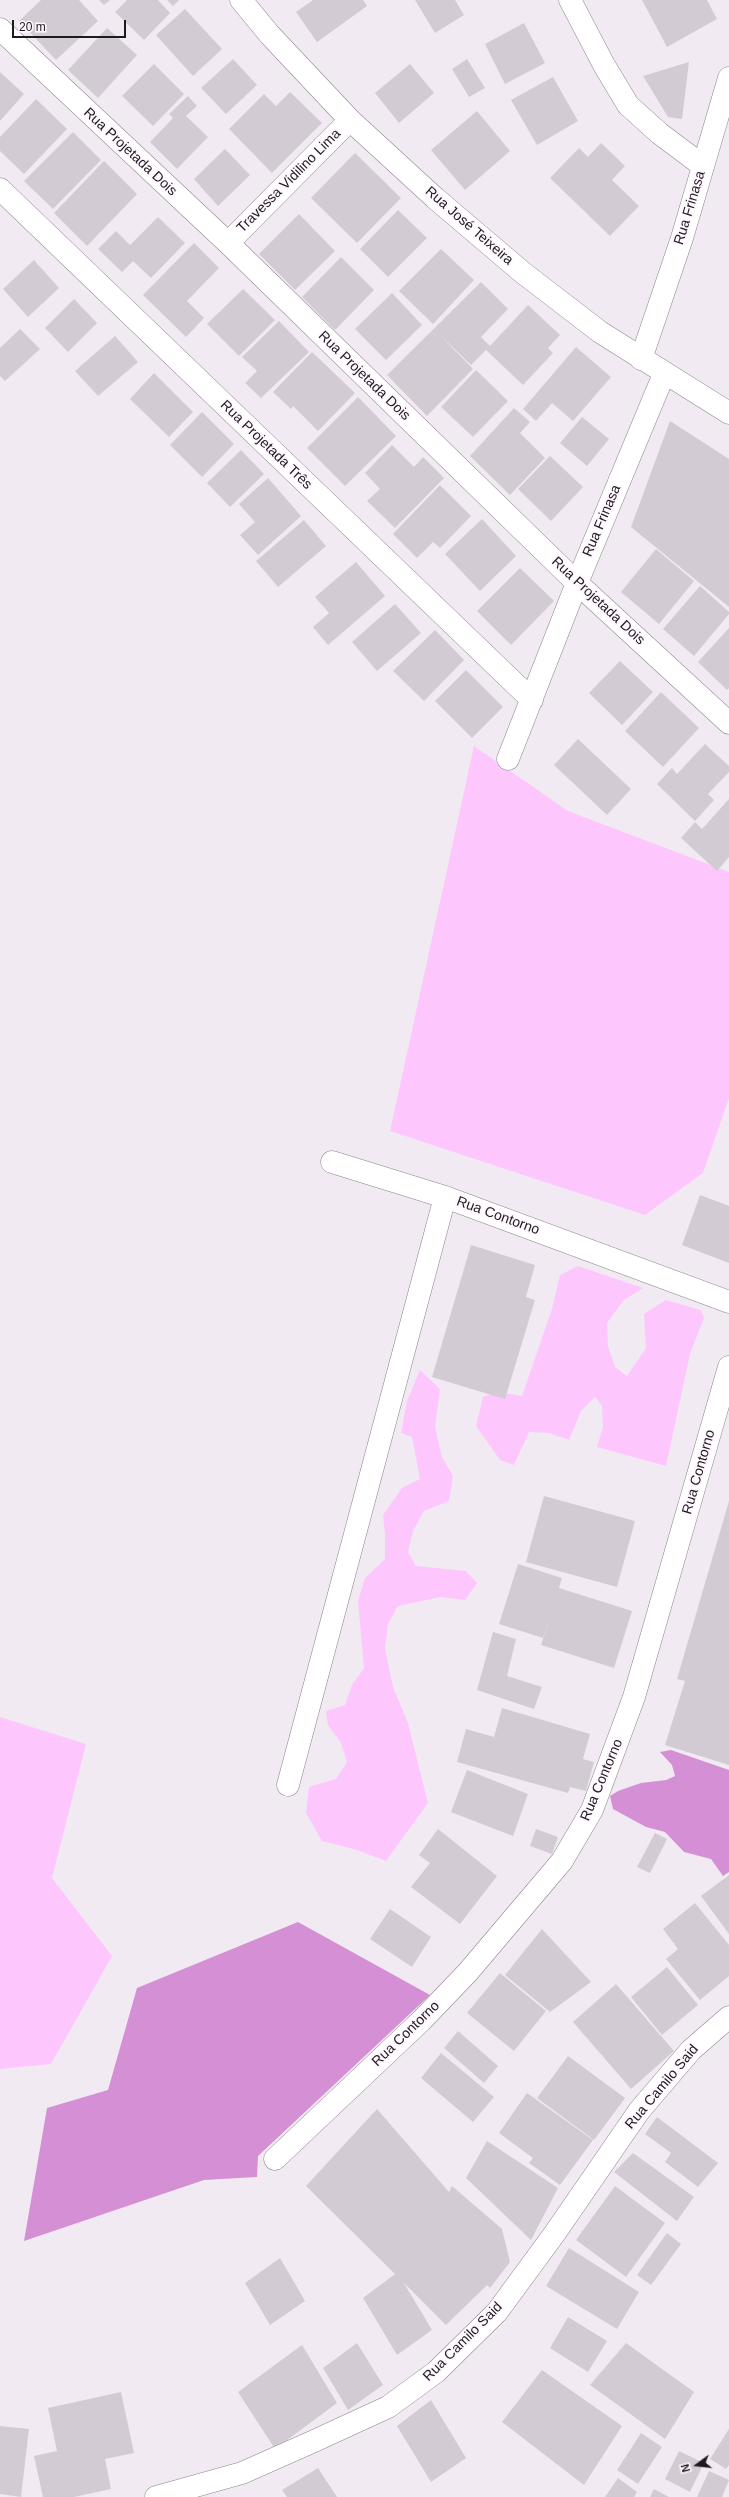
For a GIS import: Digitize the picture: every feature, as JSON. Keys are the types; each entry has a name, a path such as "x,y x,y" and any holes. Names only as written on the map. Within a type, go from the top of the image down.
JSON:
{"street":[{"name":"Rua José Teixeira","path":"241,0 270,36 350,120 435,198 522,272 600,332 664,374 729,413"},
{"path":"570,0 604,65 628,105 659,133 703,166"},
{"name":"Rua Projetada Dois","path":"0,29 228,243 577,583 729,722"},
{"name":"Rua Frinasa","path":"641,359 703,166 729,78"},
{"name":"Travessa Vidilino Lima","path":"228,243 350,120"},
{"name":"Rua Projetada Três","path":"0,189 532,700"},
{"name":"Rua Frinasa","path":"508,759 577,583 664,374"},
{"name":"Rua Contorno","path":"332,1162 445,1197 729,1302"},
{"path":"288,1785 445,1197"},
{"name":"Rua Contorno","path":"276,2159 422,2020 468,1972 562,1861 592,1810 634,1697 729,1367"},
{"name":"Rua Camilo Said","path":"156,2497 242,2473 312,2442 388,2407 436,2372 497,2312 555,2233 638,2111 691,2050 729,2017"}],"shaded area":[{"path":"474,746 568,811 729,872 729,1098 703,1173 645,1215 390,1131"},
{"path":"578,1266 643,1288 624,1300 607,1323 608,1346 615,1367 627,1376 646,1348 644,1314 666,1300 701,1310 704,1318 690,1354 666,1466 597,1447 603,1427 602,1406 595,1397 581,1411 569,1440 549,1433 529,1432 514,1465 500,1460 476,1426 483,1397 496,1392 522,1396 552,1309 560,1275"},
{"path":"420,1370 440,1389 435,1427 442,1457 453,1476 449,1501 424,1511 413,1531 408,1552 416,1566 466,1571 477,1583 465,1600 441,1597 398,1606 388,1624 385,1648 393,1687 408,1723 428,1803 386,1861 357,1850 322,1841 306,1813 309,1787 336,1779 347,1762 341,1743 328,1725 326,1711 345,1705 352,1685 364,1668 358,1601 365,1578 385,1559 383,1515 402,1488 420,1479 412,1437 401,1433 407,1401"},
{"path":"0,1717 86,1744 52,1878 112,1956 51,2064 0,2069"},
{"path":"671,1750 729,1770 729,1872 723,1876 711,1859 684,1852 665,1832 646,1827 613,1809 610,1796 618,1791 641,1783 666,1780 675,1776 672,1765 660,1752"},
{"path":"298,1922 430,1995 258,2156 257,2177 204,2180 24,2241 47,2108 108,2090 137,1988"}],"building":[{"path":"41,0 79,0 98,21 56,60 19,21"},
{"path":"99,0 110,0 104,5"},
{"path":"127,0 158,0 170,13 144,40 115,12"},
{"path":"167,0 179,0 173,6"},
{"path":"313,0 363,0 367,6 317,42 296,12"},
{"path":"415,0 455,0 464,15 435,33"},
{"path":"642,0 707,0 717,19 667,47"},
{"path":"185,9 222,49 193,76 156,35"},
{"path":"524,23 545,63 505,84 485,44"},
{"path":"107,28 137,55 98,98 68,70"},
{"path":"233,59 257,85 226,114 201,88"},
{"path":"467,59 485,88 469,97 452,69"},
{"path":"689,62 682,119 668,117 643,76"},
{"path":"154,64 184,94 153,126 122,96"},
{"path":"410,64 434,93 399,123 375,93"},
{"path":"0,72 24,94 0,121"},
{"path":"553,77 578,121 537,145 511,100"},
{"path":"290,92 322,123 272,173 229,129 264,94 276,106"},
{"path":"188,96 197,106 186,116 208,137 177,169 150,142 173,118 169,114"},
{"path":"36,99 67,129 24,174 0,151 0,137"},
{"path":"477,111 510,151 465,190 431,150"},
{"path":"73,132 101,160 53,209 24,181"},
{"path":"601,143 625,166 612,180 639,206 610,236 550,178 579,148 588,157"},
{"path":"225,149 250,175 218,206 194,179"},
{"path":"355,153 401,198 357,243 311,198"},
{"path":"104,161 137,194 87,246 54,213"},
{"path":"398,210 427,238 388,277 360,249"},
{"path":"299,214 335,251 295,290 259,254"},
{"path":"158,217 185,243 151,278 133,261 122,272 98,249 116,231 130,245"},
{"path":"194,243 219,268 187,301 204,318 186,337 143,295"},
{"path":"441,249 474,280 433,324 399,291"},
{"path":"341,257 374,290 335,330 302,297"},
{"path":"34,260 59,288 28,317 3,289"},
{"path":"481,282 508,309 481,337 490,346 528,305 560,335 548,348 553,353 523,385 486,350 471,365 439,334 473,369 427,416 387,375"},
{"path":"243,289 275,320 239,356 207,324"},
{"path":"392,293 422,325 386,360 355,329"},
{"path":"74,299 97,323 68,352 45,328"},
{"path":"279,321 309,352 261,398 245,383 257,371 242,357"},
{"path":"20,329 40,349 5,381 0,376 0,348"},
{"path":"115,336 138,362 98,396 75,371"},
{"path":"576,347 611,377 573,421 552,403 536,421 523,409"},
{"path":"312,352 355,393 318,431 293,406 291,409 273,392"},
{"path":"476,370 508,401 473,437 441,407"},
{"path":"154,373 193,412 169,437 130,399"},
{"path":"358,397 396,436 345,486 307,448"},
{"path":"514,408 530,422 520,433 545,458 510,495 470,456"},
{"path":"202,412 234,444 202,477 170,445"},
{"path":"582,417 609,439 587,466 560,443"},
{"path":"670,421 729,459 729,607 631,527"},
{"path":"392,445 414,467 423,457 444,478 395,528 367,501 380,489 365,473"},
{"path":"241,450 264,474 230,507 207,483"},
{"path":"550,456 583,487 551,521 518,489"},
{"path":"268,478 301,516 258,555 240,535 255,522 239,504"},
{"path":"440,485 471,516 440,548 433,542 417,558 393,534"},
{"path":"482,519 516,556 480,591 445,554"},
{"path":"304,520 326,546 278,587 256,561"},
{"path":"656,549 694,581 659,624 621,592"},
{"path":"356,562 385,596 328,645 313,627 329,613 315,597"},
{"path":"520,568 554,601 511,645 477,611"},
{"path":"700,586 729,612 729,614 694,656 663,629"},
{"path":"395,604 421,633 377,671 352,642"},
{"path":"729,628 729,688 727,690 698,662"},
{"path":"435,630 464,660 424,701 393,671"},
{"path":"620,661 653,692 622,725 589,693"},
{"path":"466,670 503,707 472,738 435,701"},
{"path":"661,692 699,728 663,767 625,731"},
{"path":"578,739 631,789 607,815 554,765"},
{"path":"705,744 729,766 729,772 708,794 714,800 695,821 657,784 672,768 677,774"},
{"path":"729,799 729,857 717,871 681,838 695,822 702,829"},
{"path":"700,1195 729,1206 729,1263 682,1245"},
{"path":"471,1245 535,1265 526,1297 535,1300 505,1399 432,1377"},
{"path":"544,1496 635,1521 617,1587 526,1562"},
{"path":"729,1501 729,1765 665,1745 685,1681 677,1679"},
{"path":"518,1564 562,1578 559,1588 632,1611 614,1668 541,1645 551,1615 543,1638 499,1624"},
{"path":"493,1632 516,1639 507,1676 542,1687 534,1709 477,1690"},
{"path":"502,1708 590,1734 583,1759 594,1762 586,1791 570,1787 568,1793 457,1762 466,1729 494,1737"},
{"path":"467,1770 528,1794 513,1836 451,1812"},
{"path":"438,1829 497,1876 460,1924 411,1887 430,1863 419,1855"},
{"path":"536,1829 558,1837 552,1854 530,1846"},
{"path":"655,1833 667,1839 650,1873 637,1867"},
{"path":"729,1875 729,1934 701,1896"},
{"path":"695,1903 729,1945 729,1976 700,2000 666,1959 678,1949 663,1929"},
{"path":"390,1909 431,1937 412,1967 370,1939"},
{"path":"542,1929 591,1982 550,2012 505,1975"},
{"path":"667,1967 698,2005 662,2035 631,1997"},
{"path":"500,1973 546,2011 514,2051 467,2013"},
{"path":"616,1984 674,2051 631,2089 573,2022"},
{"path":"458,2031 498,2066 484,2083 444,2048"},
{"path":"441,2053 494,2097 473,2122 421,2078"},
{"path":"568,2056 625,2098 594,2140 537,2098"},
{"path":"527,2093 593,2140 560,2185 529,2163 533,2158 499,2133"},
{"path":"377,2109 449,2192 452,2186 502,2229 510,2262 490,2288 487,2285 446,2325 404,2283 432,2330 397,2355 363,2298 395,2274 306,2186"},
{"path":"657,2117 718,2163 698,2187 665,2162 671,2153 645,2134"},
{"path":"487,2141 558,2188 531,2240 466,2178"},
{"path":"633,2153 694,2197 677,2221 614,2172"},
{"path":"615,2186 665,2223 626,2277 576,2240"},
{"path":"667,2233 681,2244 651,2285 637,2275"},
{"path":"569,2248 639,2292 617,2329 546,2286"},
{"path":"280,2258 305,2301 270,2325 245,2283"},
{"path":"568,2317 607,2341 588,2372 550,2348"},
{"path":"357,2343 383,2385 348,2410 323,2368"},
{"path":"626,2343 694,2392 665,2439 590,2385"},
{"path":"302,2345 337,2403 275,2449 238,2392"},
{"path":"542,2370 622,2426 584,2485 502,2422"},
{"path":"121,2392 134,2453 105,2459 111,2489 74,2497 43,2497 34,2456 57,2451 48,2408"},
{"path":"431,2400 466,2458 431,2482 397,2426"},
{"path":"0,2426 29,2429 21,2497 0,2494"},
{"path":"729,2429 729,2465 726,2469 710,2459"},
{"path":"641,2433 662,2447 638,2484 617,2470"},
{"path":"679,2451 704,2463 690,2492 665,2479"},
{"path":"318,2468 337,2497 287,2497 282,2490"},
{"path":"709,2471 729,2480 722,2497 697,2497"},
{"path":"618,2478 637,2492 634,2497 605,2497"},
{"path":"654,2489 669,2497 650,2497"}]}
